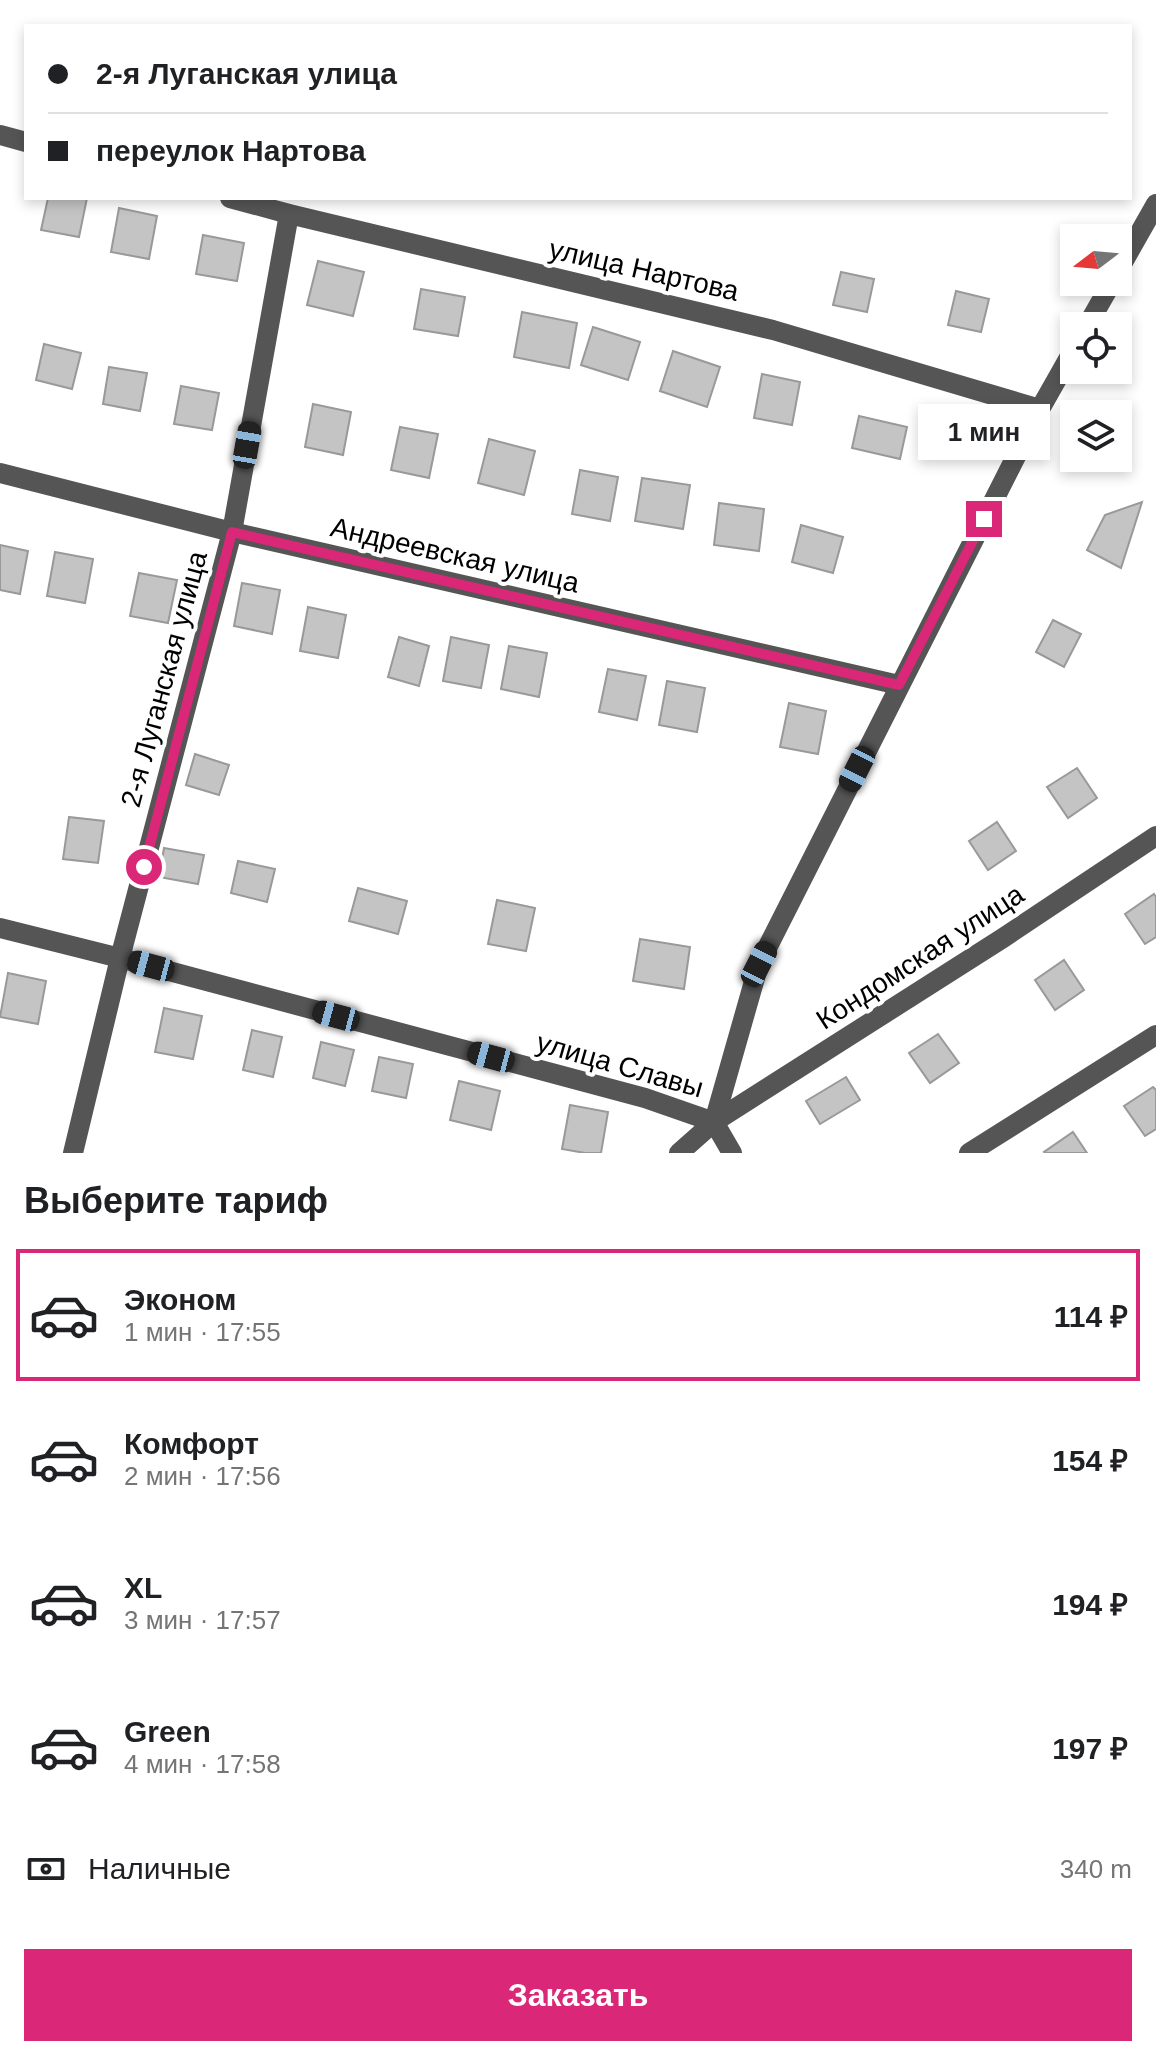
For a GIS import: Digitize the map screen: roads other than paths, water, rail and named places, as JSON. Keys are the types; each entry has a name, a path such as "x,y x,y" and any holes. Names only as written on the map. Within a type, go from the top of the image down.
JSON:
{"street":[{"path":"0,135 24,141"},
{"name":"улица Нартова","path":"237,200 773,330 1040,409"},
{"path":"1132,246 1156,204"},
{"name":"2-я Луганская улица","path":"73,1153 120,958 232,532 289,214"},
{"path":"732,1153 714,1122 759,964 1060,374"},
{"name":"Андреевская улица","path":"0,473 232,532 899,685"},
{"name":"Кондомская улица","path":"679,1153 714,1122 1003,938 1156,836"},
{"name":"улица Славы","path":"0,928 645,1098 714,1122"},
{"path":"969,1153 1156,1035"}]}
